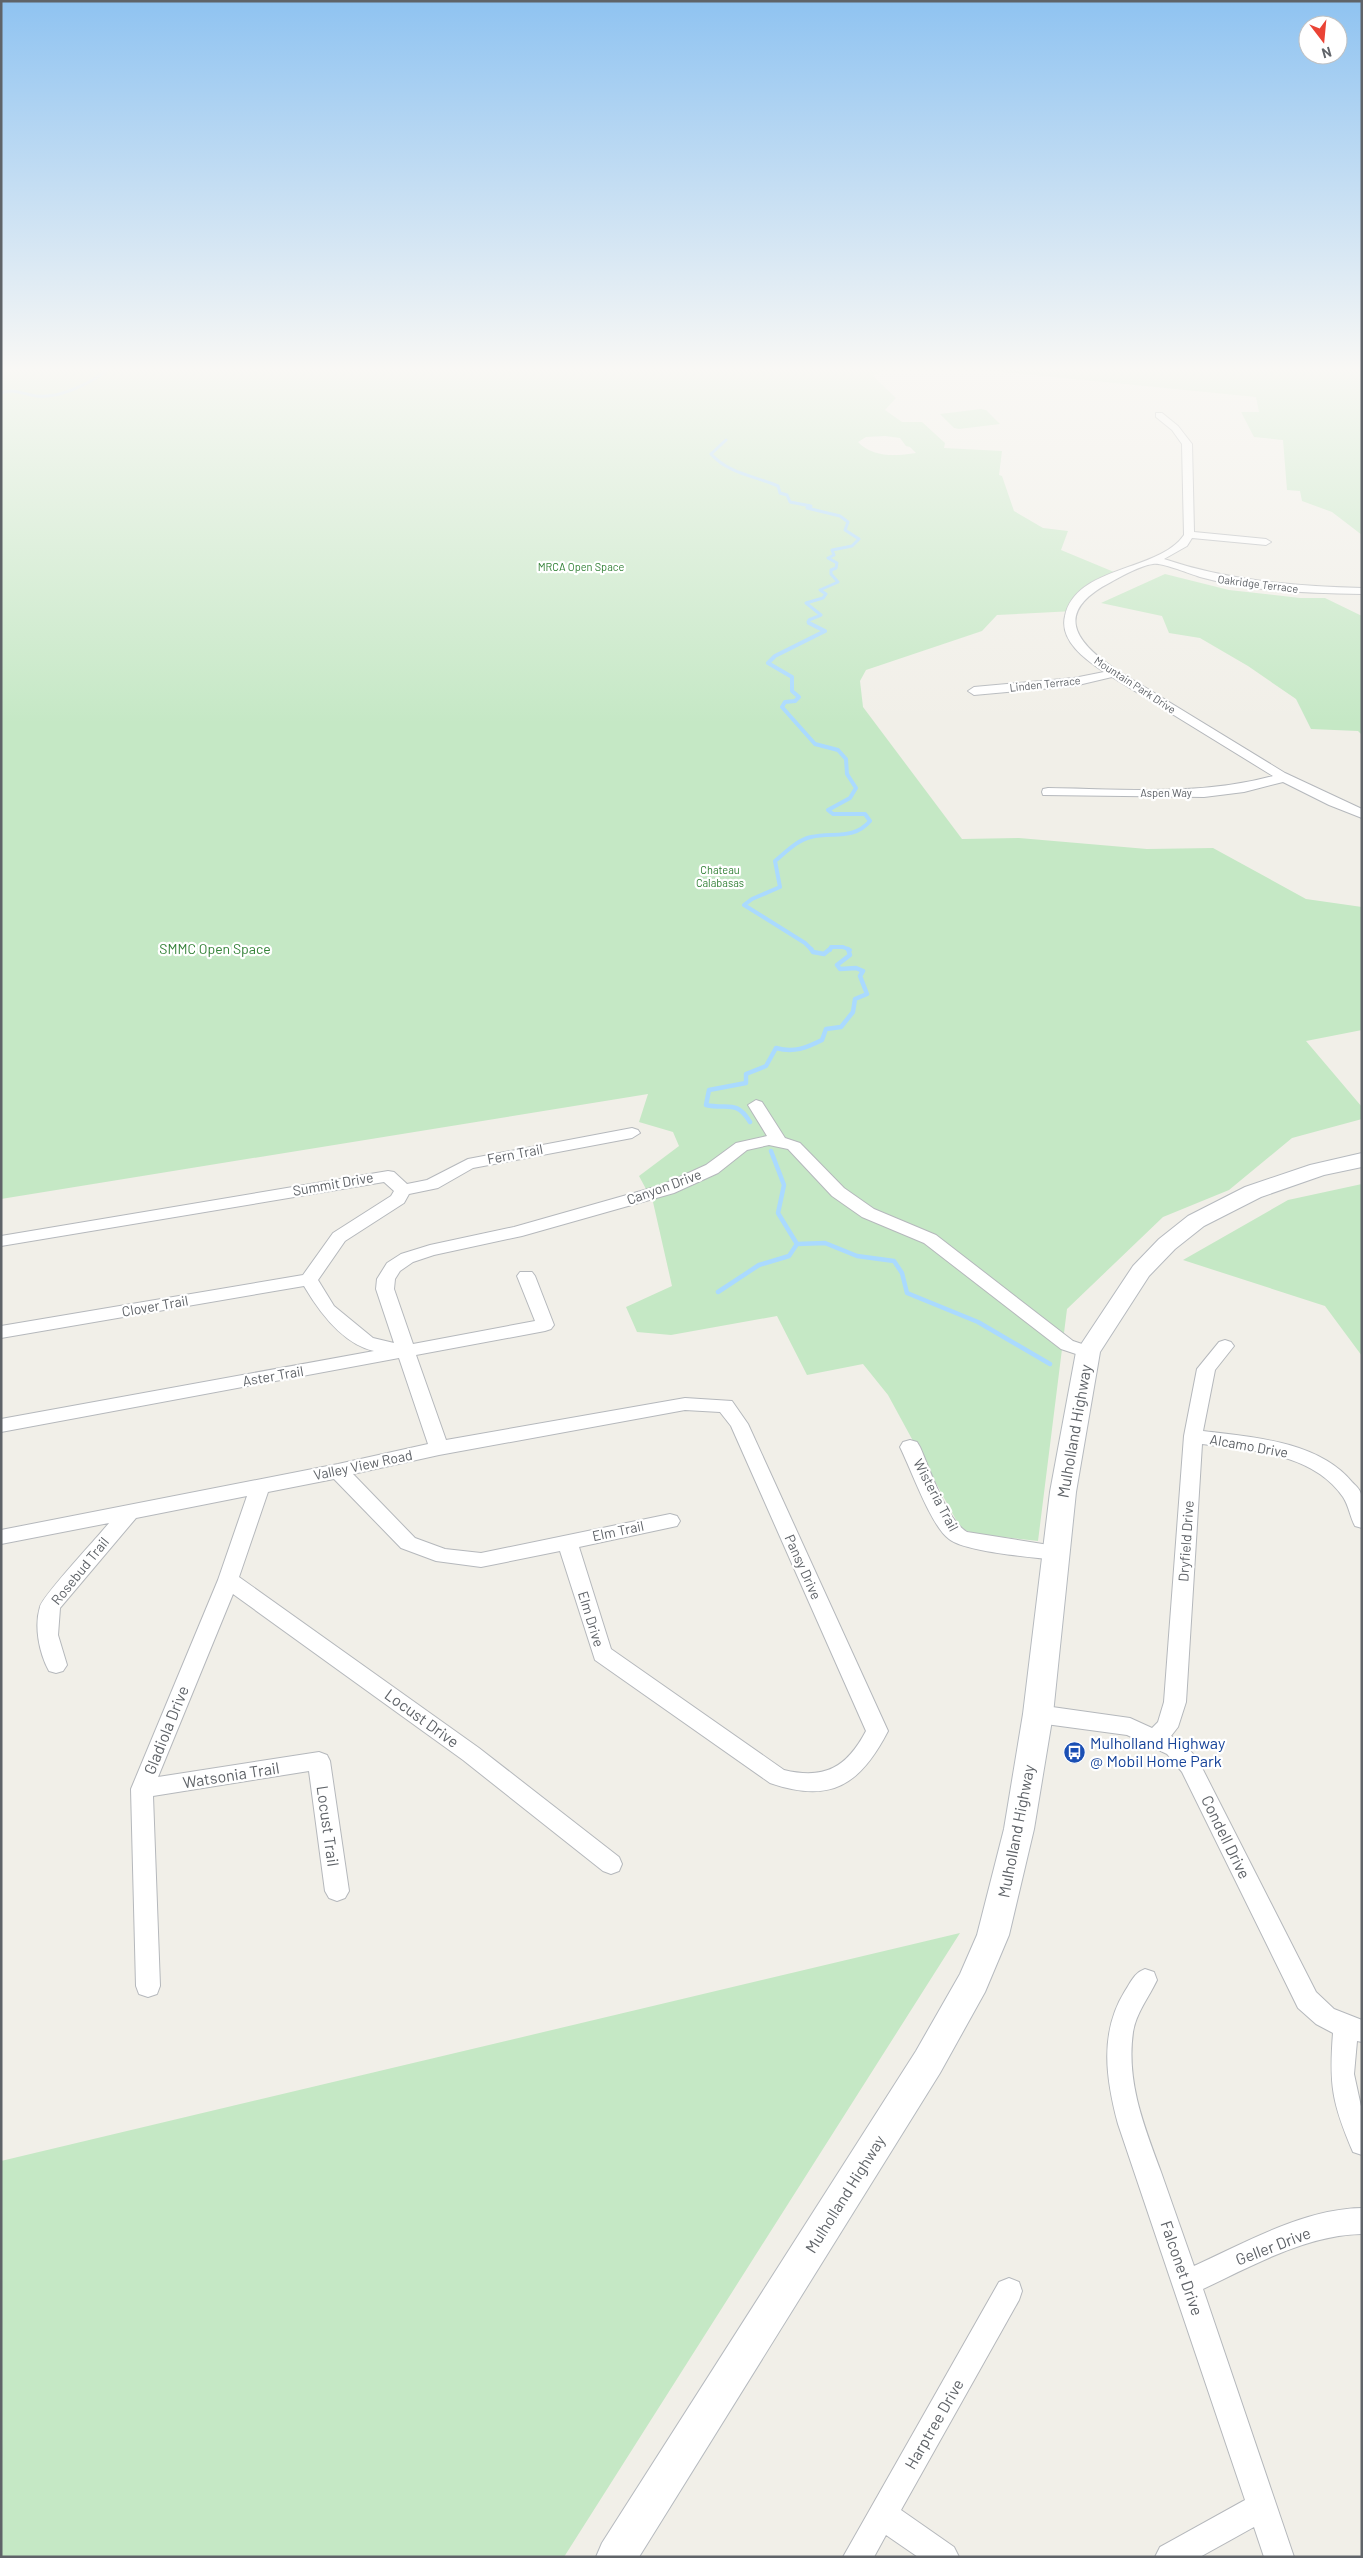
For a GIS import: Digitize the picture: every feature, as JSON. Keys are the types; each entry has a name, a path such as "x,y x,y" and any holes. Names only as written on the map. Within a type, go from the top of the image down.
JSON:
{"main road":[{"name":"Mulholland Highway","path":"616,2557 928,2062 972,1982 993,1935 1019,1829 1038,1714 1063,1492 1088,1352 1141,1271 1167,1244 1196,1221 1253,1192 1318,1170 1362,1160"}],"street":[{"path":"1188,485 1189,535 1266,542"},
{"name":"Mountain Park Drive","path":"1189,535 1183,544 1156,560 1090,589 1076,602 1071,612 1069,624 1073,637 1083,650 1116,673 1282,778 1325,799 1362,814"},
{"name":"Oakridge Terrace","path":"1156,560 1216,580 1251,586 1298,590 1362,591"},
{"name":"Linden Terrace","path":"974,691 1074,682 1116,673"},
{"name":"Aspen Way","path":"1048,792 1204,793 1244,788 1282,778"},
{"path":"756,1105 778,1140 787,1142 800,1151 846,1199 868,1213 917,1232 936,1244 1067,1345 1088,1352"},
{"name":"Fern Trail","path":"403,1190 432,1184 468,1164 632,1133"},
{"name":"Canyon Drive","path":"439,1448 384,1289 386,1279 393,1267 407,1258 430,1250 516,1232 668,1189 712,1169 742,1146 760,1141 778,1140"},
{"name":"Summit Drive","path":"1,1240 382,1176 391,1178 403,1190"},
{"path":"403,1190 398,1199 338,1238 309,1280 327,1310 367,1343 406,1351"},
{"name":"Aster Trail","path":"1,1426 545,1325 526,1276"},
{"name":"Clover Trail","path":"1,1332 309,1280"},
{"name":"Dryfield Drive","path":"1155,1738 1167,1726 1174,1702 1194,1436 1206,1368 1225,1346"},
{"name":"Valley View Road","path":"1,1537 260,1487 439,1448 685,1404 725,1406"},
{"name":"Pansy Drive","path":"725,1406 739,1424 877,1732"},
{"name":"Alcamo Drive","path":"1194,1436 1281,1449 1314,1462 1330,1472 1348,1489 1359,1508 1362,1521"},
{"name":"Wisteria Trail","path":"910,1447 952,1531 958,1536 967,1540 1055,1553"},
{"path":"338,1471 408,1543 443,1556 481,1560 566,1542"},
{"name":"Gladiola Drive","path":"148,1986 142,1789 228,1580 260,1487"},
{"name":"Rosebud Trail","path":"56,1665 48,1635 50,1606 129,1513"},
{"name":"Elm Trail","path":"566,1542 670,1521"},
{"name":"Elm Drive","path":"566,1542 602,1654 778,1777 802,1783 816,1782 839,1776 857,1765 877,1732"},
{"name":"Locust Drive","path":"228,1580 471,1754 611,1864"},
{"name":"Condell Drive","path":"1038,1714 1130,1727 1175,1748 1190,1766 1307,2000 1325,2018 1354,2029"},
{"name":"Watsonia Trail","path":"142,1789 319,1761"},
{"name":"Locust Trail","path":"319,1761 337,1892"},
{"name":"Falconet Drive","path":"1146,1980 1131,2003 1121,2030 1119,2065 1121,2088 1131,2124 1188,2283 1279,2557"},
{"path":"1354,2029 1342,2074 1346,2103 1362,2143"},
{"name":"Geller Drive","path":"1188,2283 1238,2259 1302,2234 1334,2223 1362,2222"},
{"name":"Harptree Drive","path":"858,2557 1009,2291"},
{"path":"1170,2557 1262,2507"},
{"path":"882,2515 944,2557"}],"green space":[{"path":"1,485 1005,485 1014,511 1043,528 1068,531 1061,550 1114,572 1099,584 1074,611 997,615 982,631 866,670 860,681 863,707 962,839 1019,838 1147,849 1213,848 1306,899 1362,907 1362,1030 1306,1041 1362,1107 1362,1119 1292,1138 1229,1190 1163,1217 1067,1309 1038,1541 977,1534 961,1529 888,1395 863,1364 807,1375 777,1316 671,1335 637,1332 626,1307 672,1286 653,1202 639,1176 679,1146 673,1132 639,1122 648,1094 1,1199"},
{"path":"1287,485 1362,485 1362,535 1332,512 1302,501 1300,491 1287,490"},
{"path":"1165,574 1229,590 1300,598 1325,598 1362,616 1362,735 1358,731 1311,729 1296,699 1248,666 1200,638 1169,633 1162,616 1101,603"},
{"path":"1362,1184 1362,1356 1325,1306 1183,1260 1288,1200"},
{"path":"960,1933 564,2557 1,2557 1,2161"}],"waterway":[{"path":"776,485 780,493 787,495 790,502 811,506 807,508 840,516 848,522 845,530 859,539 852,546 832,550 834,555 828,558 837,563 836,568 831,570 831,574 838,582 820,590 826,594 823,598 806,603 821,615 809,620 808,622 811,624"},
{"path":"811,624 825,631 775,656 768,663 792,677 792,691 799,697 795,701 785,702 782,707 815,744 838,750 846,759 847,774 856,788 850,798 828,810 833,814 865,814 870,821 857,831 811,837 796,844 775,861 780,887 752,899 744,905 805,943 811,949"},
{"path":"830,950 831,947 843,947 848,949"},
{"path":"811,949 813,952 824,954 830,949"},
{"path":"750,1122 736,1108 706,1105 709,1090 746,1083 746,1074 766,1066 776,1048 794,1050 805,1047 822,1040 826,1029 841,1027 853,1012 855,999 867,994 860,976 863,971 856,968 840,969 837,965 850,955 848,949"},
{"path":"771,1151 784,1185 778,1213 797,1244"},
{"path":"797,1244 825,1243 857,1256 894,1261 902,1273 907,1293 978,1322 1050,1364"},
{"path":"718,1292 759,1265 789,1256 797,1244"}],"place":[{"name":"Mulholland Highway @ Mobil Home Park","path":"1074,1752"}],"park label":[{"name":"MRCA Open Space","path":"581,567"},
{"name":"Chateau Calabasas","path":"720,876"},
{"name":"SMMC Open Space","path":"215,949"}]}
